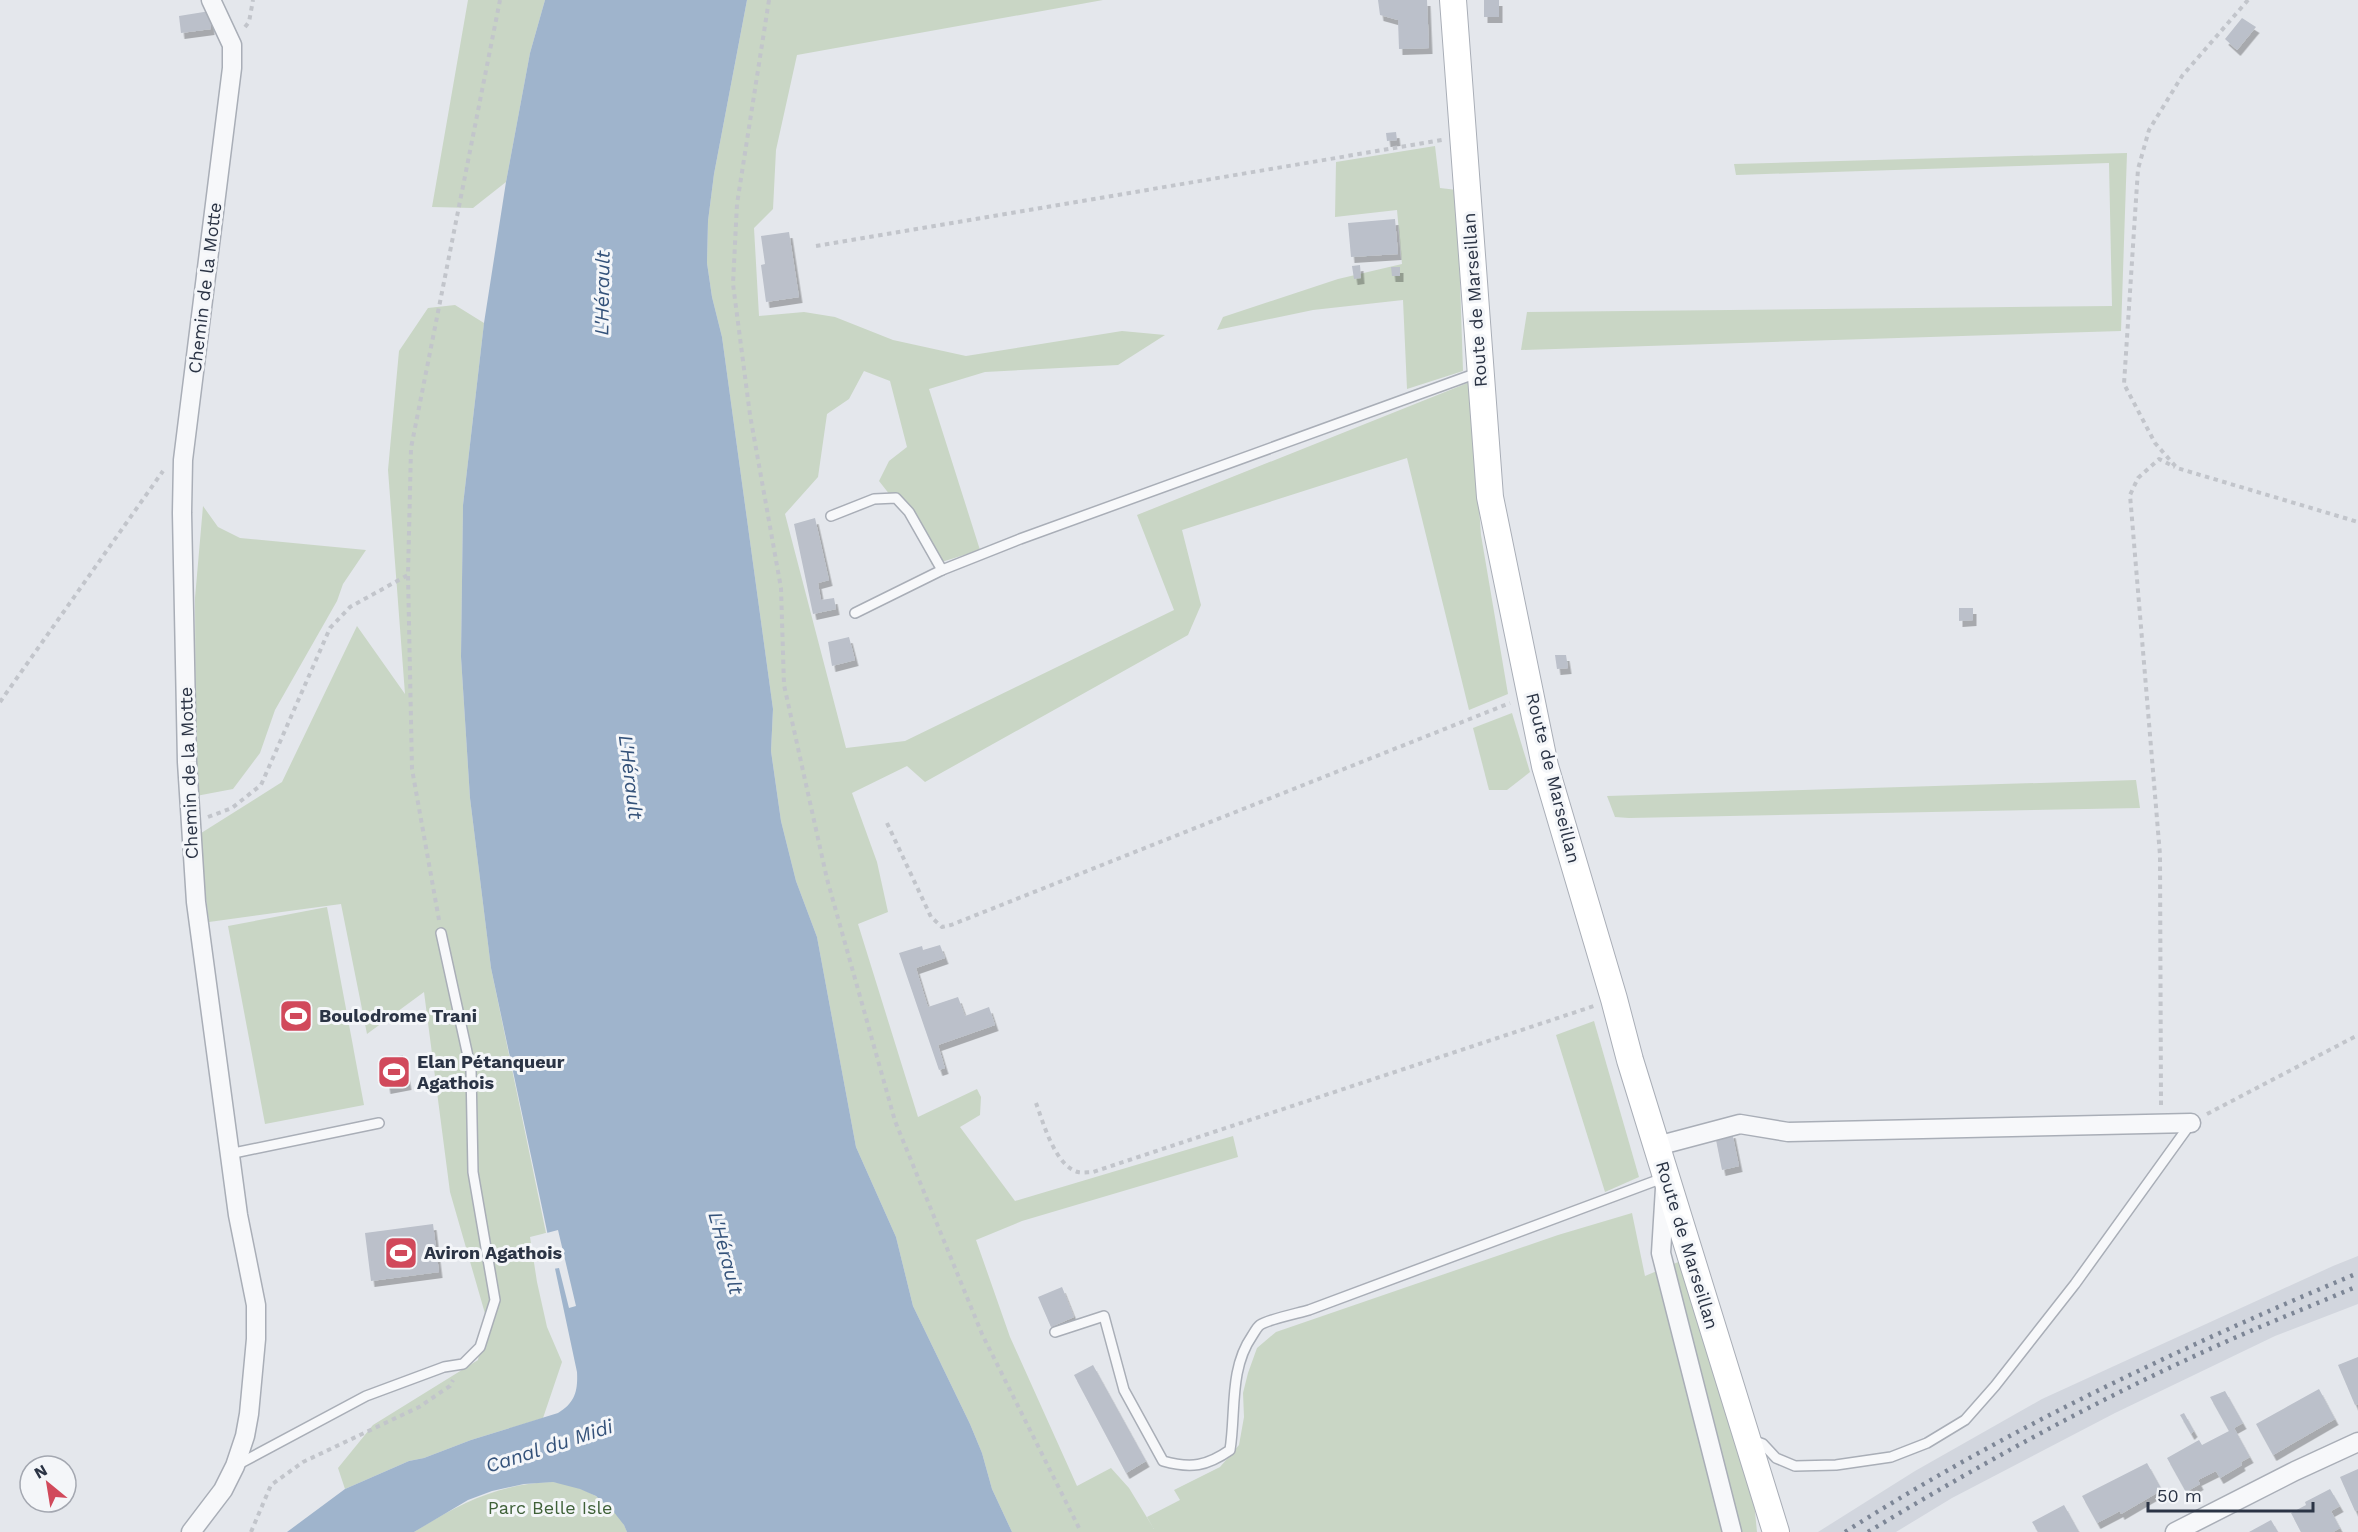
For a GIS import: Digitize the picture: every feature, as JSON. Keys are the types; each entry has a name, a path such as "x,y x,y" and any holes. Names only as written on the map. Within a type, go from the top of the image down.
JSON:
{"main road":[{"name":"Route de Marseillan","path":"1453,0 1490,497 1545,766 1630,1060 1776,1532"}],"street":[{"name":"Chemin de la Motte","path":"190,1532 223,1490 235,1466 249,1414 256,1339 256,1305 238,1215 196,902 188,762 182,513 186,439 232,68 232,45 211,0"},
{"path":"1657,1146 1740,1124 1788,1132 2191,1123"},
{"path":"1666,1177 1662,1253 1732,1532"},
{"path":"2175,1532 2295,1470 2358,1442"}],"lane":[{"path":"855,613 942,570 1020,539 1480,372"},
{"path":"831,516 874,499 896,498 909,512 942,570"},
{"path":"235,1466 366,1396 444,1367 463,1364 480,1347 495,1300 474,1172 471,1070 441,933"},
{"path":"229,1154 379,1123"},
{"path":"1747,1438 1763,1444 1776,1458 1795,1466 1836,1465 1891,1457 1927,1443 1965,1420 1995,1386 2075,1284 2191,1123"},
{"path":"1055,1332 1104,1316 1124,1390 1163,1461 1181,1466 1213,1462 1230,1450 1238,1372 1246,1344 1260,1324 1309,1311 1666,1177"}],"path":[{"path":"441,933 412,769 408,575 411,448 500,0"},
{"path":"769,0 737,204 733,284 750,415 781,588 784,685 827,879 895,1121 982,1334 1081,1532"},
{"path":"2177,468 2155,443 2124,384 2138,169 2149,130 2182,76 2248,0"},
{"path":"816,246 1463,137"},
{"path":"0,702 186,439"},
{"path":"2161,1124 2160,855 2130,495 2138,478 2159,459 2177,468 2358,522"},
{"path":"191,824 232,808 261,785 330,628 350,607 408,575"},
{"path":"887,824 931,917 942,927 1531,695"},
{"path":"1036,1103 1051,1143 1063,1162 1076,1172 1093,1172 1614,999"},
{"path":"2191,1123 2358,1035"},
{"path":"251,1532 271,1485 303,1462 419,1407 450,1386 463,1364"}],"shaded area":[{"path":"2358,1256 2358,1304 2275,1336 2115,1413 1952,1498 1896,1532 1818,1532 1915,1471 2042,1399"}],"green space":[{"path":"468,0 545,0 530,53 506,182 473,208 432,207"},
{"path":"747,0 1103,0 797,55 776,150 773,209 754,228 759,316 804,312 835,317 893,340 966,356 1122,331 1165,335 1118,365 985,372 929,389 980,550 932,565 912,523 879,481 889,461 907,447 890,381 864,371 849,399 827,414 818,477 785,514 846,748 905,741 1174,610 1137,515 1470,382 1481,535 1508,694 1469,710 1407,458 1182,530 1201,605 1188,635 925,782 907,766 852,793 877,862 888,912 858,924 918,1117 977,1089 981,1097 980,1115 960,1127 1015,1201 1233,1136 1238,1157 1022,1221 976,1240 1010,1337 1077,1486 1111,1468 1129,1488 1154,1529 1147,1517 1180,1500 1174,1490 1220,1467 1239,1445 1244,1417 1243,1393 1248,1373 1257,1348 1276,1332 1558,1235 1632,1213 1645,1276 1683,1260 1753,1491 1757,1532 1012,1532 992,1489 982,1453 970,1424 913,1306 896,1237 856,1147 817,937 796,881 781,821 771,751 773,709 722,337 712,297 707,263 708,221 714,174"},
{"path":"1435,146 1440,188 1457,190 1463,371 1407,389 1403,300 1313,310 1217,330 1223,317 1338,279 1402,264 1397,210 1335,217 1336,162"},
{"path":"2127,153 2121,331 1521,350 1527,312 2112,306 2109,163 1736,175 1734,164"},
{"path":"455,305 484,323 463,505 461,657 470,798 491,968 546,1233 530,1237 537,1282 547,1327 562,1362 543,1418 409,1461 345,1489 338,1468 373,1425 478,1360 486,1317 450,1192 424,992 367,1034 341,904 209,922 198,835 282,782 357,626 405,694 388,470 399,351 428,308"},
{"path":"203,506 218,527 240,538 366,550 343,584 337,601 275,710 260,753 233,789 196,796 195,598"},
{"path":"1512,713 1530,772 1507,790 1489,790 1473,728"},
{"path":"2136,780 2140,808 1629,818 1615,817 1607,796"},
{"name":"Boulodrome Trani","path":"327,907 364,1105 265,1124 228,926"},
{"path":"1594,1021 1639,1177 1605,1192 1556,1035"},
{"name":"Parc Belle Isle","path":"553,1482 587,1491 597,1497 615,1512 627,1532 414,1532 480,1497 515,1486"}],"water":[{"path":"545,0 747,0 714,174 708,221 707,263 712,297 722,337 773,709 771,751 781,821 796,881 817,937 856,1147 896,1237 913,1306 970,1424 982,1453 992,1489 1012,1532 627,1532 613,1511 596,1496 553,1482 524,1484 492,1491 468,1500 414,1532 287,1532 345,1489 409,1461 558,1413 572,1401 576,1391 577,1372 491,968 470,798 461,657 463,505 484,323 506,182 530,53"}],"pier":[{"path":"558,1230 576,1306 569,1308 559,1268 553,1269 552,1262 549,1262 543,1234"}],"building":[{"path":"1378,0 1427,0 1429,48 1399,49 1398,20 1380,15"},
{"path":"1484,0 1499,0 1499,17 1484,17"},
{"path":"210,11 211,29 181,33 179,16"},
{"path":"2242,18 2256,27 2237,50 2225,39"},
{"path":"1396,132 1397,140 1387,141 1386,133"},
{"path":"1395,219 1398,254 1351,257 1348,223"},
{"path":"789,232 799,297 766,302 761,265 765,264 761,236"},
{"path":"1360,265 1361,278 1354,279 1352,266"},
{"path":"1391,267 1400,267 1400,276 1392,276"},
{"path":"815,518 829,580 818,583 821,600 834,598 836,609 813,614 794,524"},
{"path":"1959,608 1973,608 1973,620 1959,621"},
{"path":"849,637 855,660 832,666 828,642"},
{"path":"1555,655 1566,655 1568,668 1557,669"},
{"path":"940,945 945,958 916,968 928,1007 958,997 965,1016 989,1007 995,1025 938,1045 945,1068 939,1070 899,953 922,946 923,950"},
{"path":"403,1055 408,1084 387,1088 382,1059"},
{"path":"1732,1132 1739,1166 1722,1170 1715,1135"},
{"path":"433,1224 439,1272 371,1281 365,1233"},
{"path":"1062,1287 1074,1317 1051,1327 1038,1297"},
{"path":"2358,1357 2358,1404 2355,1405 2338,1365"},
{"path":"1093,1365 1146,1461 1126,1473 1074,1375"},
{"path":"2319,1389 2335,1419 2273,1455 2256,1424"},
{"path":"2225,1391 2243,1423 2234,1428 2250,1457 2241,1462 2242,1465 2220,1478 2216,1471 2198,1480 2200,1484 2186,1492 2167,1458 2199,1440 2202,1445 2229,1431 2210,1397"},
{"path":"2184,1413 2194,1431 2191,1434 2180,1415"},
{"path":"2147,1463 2162,1490 2121,1514 2120,1511 2097,1523 2082,1496"},
{"path":"2358,1469 2358,1510 2355,1511 2340,1477"},
{"path":"2330,1489 2340,1506 2331,1511 2340,1528 2333,1532 2301,1532 2291,1513 2306,1505 2305,1502"},
{"path":"2064,1505 2079,1532 2038,1532 2032,1522"},
{"path":"2271,1520 2278,1532 2249,1532"}],"railway":[{"path":"1845,1532 1906,1494 2032,1424 2161,1360 2358,1273"},
{"path":"1868,1532 2080,1412 2230,1340 2358,1286"}],"place":[{"name":"Boulodrome Trani","path":"296,1016"},
{"name":"Elan Pétanqueur Agathois","path":"394,1072"},
{"name":"Aviron Agathois","path":"401,1253"}],"water label":[{"name":"L'Hérault","path":"602,293"},
{"name":"L'Hérault","path":"631,777"},
{"name":"L'Hérault","path":"726,1253"},
{"name":"Canal du Midi","path":"549,1446"}]}
